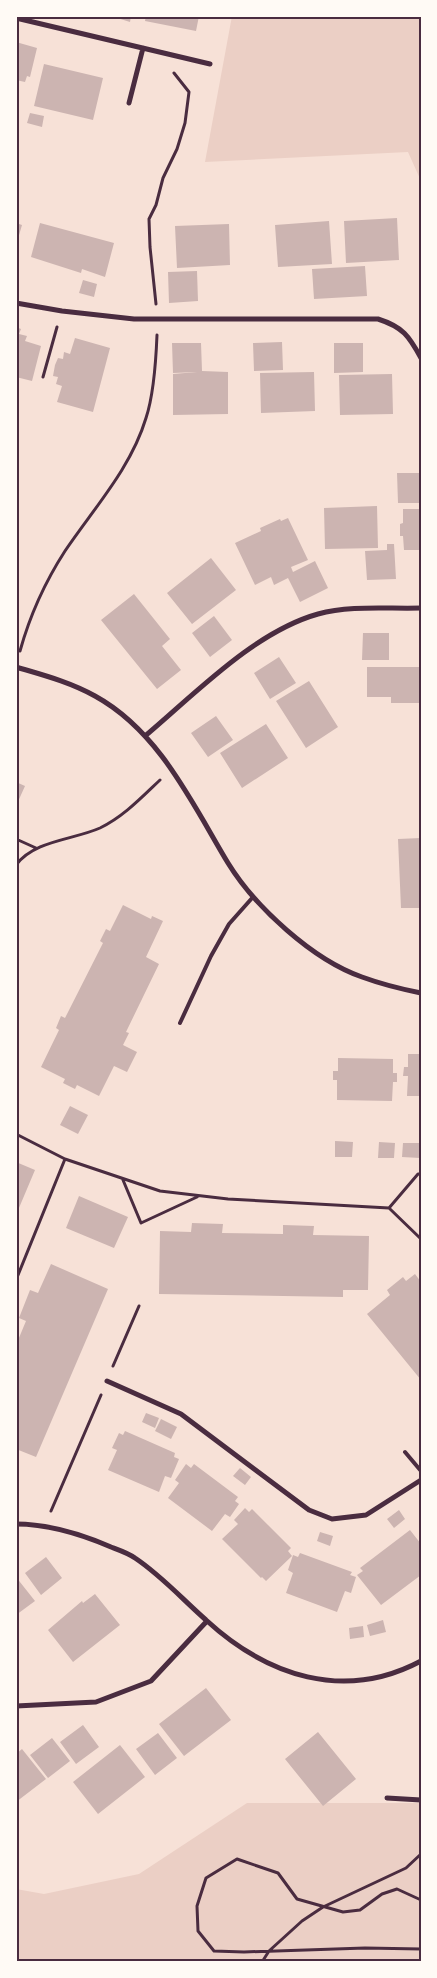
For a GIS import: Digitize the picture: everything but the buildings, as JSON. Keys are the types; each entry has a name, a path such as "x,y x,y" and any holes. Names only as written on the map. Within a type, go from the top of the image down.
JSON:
{"street":[{"path":"16,18 210,64"},
{"path":"129,103 143,48"},
{"path":"16,303 62,311 134,319 378,319 395,324 412,341 421,358"},
{"path":"145,736 242,654 274,633 297,621 319,614 348,609 421,608"},
{"path":"16,667 59,679 95,696 120,714 145,736 170,769 229,864 253,897 299,940 324,958 361,977 421,993"},
{"path":"107,1381 181,1414 309,1510 332,1519 366,1515 421,1480"},
{"path":"16,1524 44,1525 73,1532 133,1556 162,1577 207,1621 256,1658 280,1670 323,1679 370,1679 392,1673 421,1661"},
{"path":"16,1706 96,1702 151,1681 207,1621"},
{"path":"387,1798 421,1800"}],"lane":[{"path":"180,1023 211,956 229,924 253,897"},
{"path":"405,1452 421,1471"}],"path":[{"path":"16,667 24,637 40,594 65,552 113,485 129,458 146,418 156,360 158,320 149,219 156,205 163,178 177,150 185,123 189,92 158,52"},
{"path":"43,377 62,311"},
{"path":"16,865 36,848 99,828 119,817 170,769"},
{"path":"16,839 36,848"},
{"path":"16,1134 65,1159 160,1191 199,1196 389,1208 421,1239"},
{"path":"16,1280 65,1159"},
{"path":"389,1208 418,1174 421,1174"},
{"path":"123,1179 141,1223 199,1196"},
{"path":"44,1525 139,1306"},
{"path":"262,1962 269,1952 302,1921 323,1907 406,1868 421,1854"},
{"path":"421,1900 397,1889 382,1894 360,1910 342,1912 297,1899 278,1873 237,1859 206,1878 197,1906 198,1931 214,1950 269,1952 365,1948 421,1949"}],"shaded area":[{"path":"232,16 421,16 421,181 408,152 205,162"},
{"path":"247,1803 421,1803 421,1962 16,1962 16,1889 44,1894 139,1874"}]}
